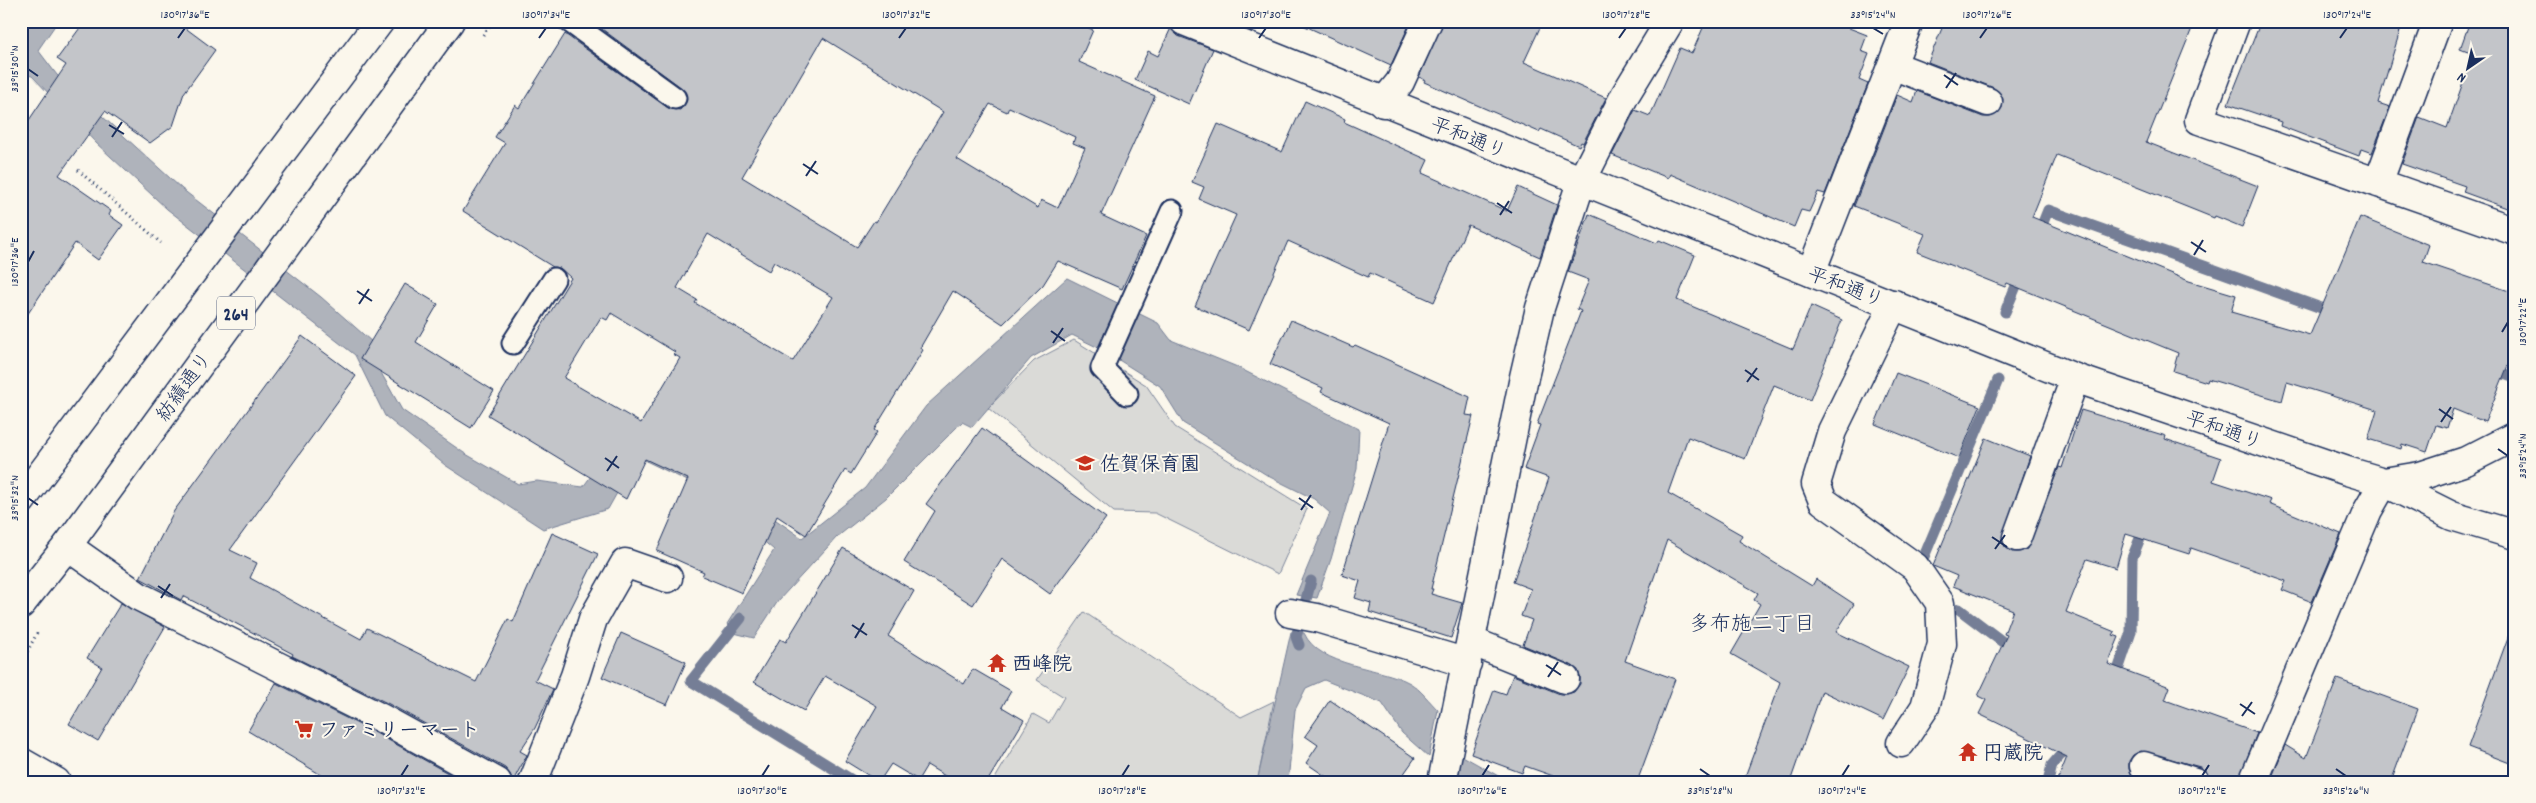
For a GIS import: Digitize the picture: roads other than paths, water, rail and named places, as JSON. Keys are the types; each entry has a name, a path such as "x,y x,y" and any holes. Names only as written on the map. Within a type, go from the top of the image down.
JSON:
{"main road":[{"path":"21,502 380,21"},
{"name":"紡績通り","path":"21,604 67,546 450,21"},
{"name":"平和通り","path":"1184,21 1383,103 1894,304 2075,378 2284,450 2384,482 2420,476 2466,461 2515,436"},
{"path":"1383,103 1400,82 1428,21"},
{"path":"1442,782 1524,377 1540,308 1581,182 1625,95 1670,21"},
{"path":"1811,272 1910,21"},
{"path":"2236,21 2199,120 2515,231"},
{"path":"2378,183 2438,21"},
{"path":"1892,65 1988,102"},
{"path":"1894,304 1832,431 1816,484 1823,501 1915,567 1940,603 1942,644 1925,707 1901,742"},
{"path":"2017,536 2075,378"},
{"path":"2253,782 2368,510 2384,482 2452,516 2515,535"},
{"path":"67,546 138,596 381,718 496,782"},
{"path":"533,782 574,676 593,619 625,563 668,578"},
{"path":"1290,613 1469,652 1565,679"},
{"path":"21,762 56,782"},
{"path":"2144,766 2195,782"}],"lane":[{"path":"569,21 675,98"},
{"path":"1128,394 1102,368 1172,211"},
{"path":"513,343 554,279"}],"waterway":[{"path":"2038,235 2048,210 2335,313"},
{"path":"2005,312 2022,272"},
{"path":"2491,369 2515,378"},
{"path":"1923,559 1998,380"},
{"path":"2114,682 2131,632 2132,558 2145,526"},
{"path":"1299,645 1296,637 1311,581"},
{"path":"1959,609 2016,652"},
{"path":"741,618 691,681 855,782"},
{"path":"2048,782 2052,765 2071,743"}],"place":[{"name":"佐賀保育園","path":"1085,463"},
{"name":"西峰院","path":"997,663"},
{"name":"ファミリーマート","path":"304,729"},
{"name":"円蔵院","path":"1968,752"}],"district":[{"name":"多布施二丁目","path":"1752,623"}]}
